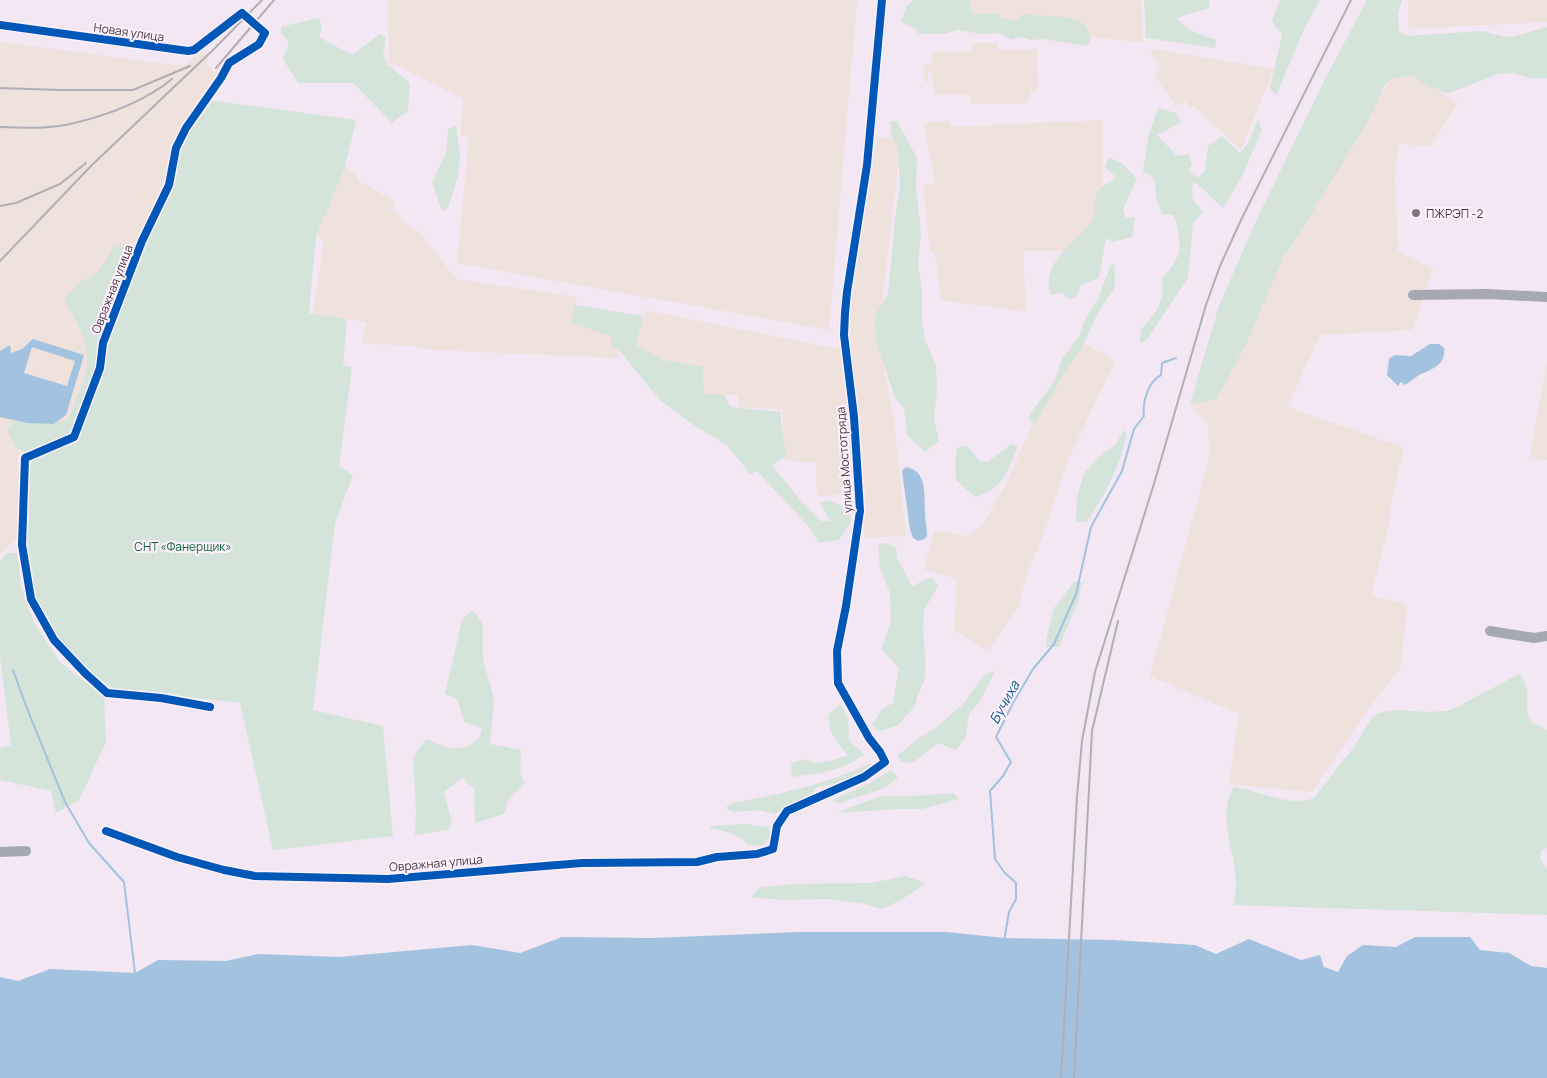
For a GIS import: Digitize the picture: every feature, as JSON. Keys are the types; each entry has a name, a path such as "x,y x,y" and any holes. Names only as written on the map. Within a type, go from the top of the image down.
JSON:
{"street":[{"name":"улица Мостотряда","path":"773,849 777,826 787,811 864,777 886,762 869,738 838,683 837,651 846,606 860,511 854,417 844,335 845,313 867,165 882,0"},
{"name":"Новая улица","path":"0,25 188,51 194,50 242,13"},
{"name":"Овражная улица","path":"210,706 107,692 85,673 54,640 31,599 22,545 25,458 74,438 100,368 103,343 142,242 169,185 176,148 186,128 221,78 229,63 260,44 266,33 242,13"},
{"path":"1413,295 1487,294 1547,297"},
{"path":"1490,631 1534,638 1547,636"},
{"name":"Овражная улица","path":"106,831 177,857 224,870 255,876 388,879 582,863 697,862 717,857 757,854 773,849"},
{"path":"0,852 26,851"}],"shaded area":[{"path":"388,0 857,0 829,330 457,263 469,138 460,135 463,99 389,62"},
{"path":"964,0 1141,0 1143,43 964,21"},
{"path":"1408,0 1547,0 1547,22 1409,29"},
{"path":"0,42 183,66 201,51 208,57 207,65 220,77 184,124 165,188 69,434 18,455 18,536 0,554"},
{"path":"972,43 997,43 998,50 1037,49 1038,91 1031,91 1028,102 1023,104 971,104 970,95 934,95 932,72 928,72 928,82 925,82 924,72 925,65 932,65 932,52 972,51"},
{"path":"1155,49 1274,69 1241,150 1194,106 1191,108 1185,101 1177,106 1153,74 1161,68 1150,53"},
{"path":"1397,68 1458,102 1430,147 1399,143 1395,174 1398,251 1433,269 1413,330 1320,335 1287,407 1404,448 1388,515 1391,516 1371,595 1407,605 1401,667 1365,713 1312,792 1229,784 1239,714 1150,676 1210,455 1208,424 1190,404 1217,399 1246,344 1284,256 1309,218"},
{"path":"1103,120 1102,251 1023,251 1026,312 941,300 935,253 930,252 923,185 935,183 924,123 950,121 951,127"},
{"path":"877,138 901,139 878,338 894,420 906,536 865,538 846,336 856,252"},
{"path":"345,167 355,173 358,181 395,201 393,211 401,215 401,220 420,232 456,279 577,297 572,322 612,337 611,348 618,349 617,358 434,350 410,346 362,343 366,322 313,314 324,239 316,236"},
{"path":"645,310 843,350 854,494 817,496 816,463 784,460 783,409 739,407 738,395 704,394 703,368 663,360 635,345"},
{"path":"1077,339 1115,361 1067,462 1047,525 1026,577 1019,605 988,651 954,630 957,579 924,569 934,531 968,536 982,526 1006,484 1040,408"},
{"path":"1547,360 1547,460 1530,458"}],"green space":[{"path":"913,0 969,0 972,14 996,14 1001,18 1016,21 1023,14 1072,18 1085,25 1091,39 1087,46 1043,39 1031,40 1022,37 1011,40 1000,33 981,34 959,30 943,34 919,34 916,29 901,22 907,6"},
{"path":"1144,0 1209,0 1209,8 1176,18 1189,30 1216,40 1215,48 1146,38"},
{"path":"1280,0 1320,0 1305,27 1276,96 1270,88 1282,35 1272,21"},
{"path":"1367,0 1402,0 1398,13 1399,31 1407,36 1481,31 1507,37 1547,27 1547,78 1532,79 1513,73 1498,74 1446,93 1428,86 1412,76 1394,78 1386,83 1369,119 1284,256 1246,344 1217,399 1190,404 1219,306 1256,221 1324,81"},
{"path":"319,18 322,27 319,37 352,55 380,34 386,37 383,55 388,65 410,83 408,110 392,123 353,83 298,83 283,59 289,42 281,33 281,27"},
{"name":"СНТ «Фанерщик»","path":"209,100 356,120 345,167 316,236 309,313 347,319 343,365 352,367 339,466 353,475 335,523 313,710 383,726 393,836 273,850 240,703 114,689 87,670 57,639 35,595 24,543 28,469 35,457 76,443 104,371 109,341 146,242 164,207 184,142"},
{"path":"1158,108 1176,113 1181,122 1157,135 1177,156 1189,154 1192,165 1188,171 1198,178 1205,170 1208,146 1222,136 1240,153 1248,143 1258,120 1262,130 1242,176 1223,208 1196,183 1193,184 1192,198 1203,212 1193,223 1188,278 1146,341 1140,343 1141,329 1159,306 1163,286 1162,278 1178,256 1180,241 1174,215 1162,214 1156,198 1155,180 1143,171 1148,138"},
{"path":"897,121 917,158 916,187 921,232 918,262 922,291 922,319 925,340 936,365 937,392 934,418 939,441 925,452 907,435 904,409 895,398 876,341 875,315 888,295 896,210 900,188 898,147 891,134 890,122"},
{"path":"456,125 460,156 458,176 448,208 442,211 432,182 446,153 448,129"},
{"path":"1109,157 1123,164 1137,179 1123,209 1125,217 1135,218 1132,237 1113,242 1106,238 1099,278 1081,285 1076,297 1069,299 1062,292 1051,295 1050,272 1061,254 1085,230 1093,218 1097,191 1116,177 1105,167"},
{"path":"114,247 127,247 134,250 96,371 69,434 25,452 16,448 7,430 14,421 54,424 68,420 84,379 87,357 81,331 64,300 80,282 98,272"},
{"path":"1111,264 1115,265 1115,287 1099,311 1081,349 1061,379 1035,425 1029,420 1029,415 1054,382 1062,359 1079,337 1086,317 1098,299"},
{"path":"575,305 643,316 636,345 663,360 703,367 704,394 723,394 731,407 780,412 786,456 772,465 801,501 821,521 830,521 820,503 830,500 839,505 850,506 851,522 839,540 819,543 809,527 757,471 750,474 727,445 698,428 661,401 618,349 611,348 611,337 571,322"},
{"path":"1124,430 1127,434 1124,446 1106,491 1086,522 1076,521 1077,497 1084,473 1103,453 1115,445"},
{"path":"1011,444 1018,446 1011,463 1003,478 992,489 975,497 956,480 955,461 957,448 966,445 980,461 988,462"},
{"path":"886,543 896,547 897,558 912,586 932,577 938,586 924,610 925,679 915,706 897,726 879,731 872,725 882,709 893,703 899,668 881,649 891,622 890,593 880,568 878,545"},
{"path":"6,553 17,553 21,587 34,623 60,662 104,697 106,742 79,800 56,813 51,791 0,780 0,748 11,745 0,657 0,562"},
{"path":"1082,581 1078,601 1059,647 1046,647 1054,608 1074,582"},
{"path":"473,610 483,624 483,660 494,698 490,744 521,750 520,773 525,783 508,800 504,814 475,823 474,788 463,777 444,792 452,823 448,830 415,835 416,810 413,757 426,739 447,747 466,747 479,739 482,728 464,722 457,699 445,694 462,620"},
{"path":"995,671 980,701 969,714 966,736 956,750 938,743 913,763 900,761 898,755 938,726 962,705 984,675"},
{"path":"1519,674 1527,689 1528,717 1533,723 1547,730 1547,848 1541,851 1540,858 1547,869 1547,915 1233,905 1236,875 1226,815 1228,801 1234,787 1284,800 1304,801 1314,798 1353,748 1372,718 1379,713 1397,710 1447,711"},
{"path":"840,704 848,718 849,741 864,754 839,768 821,773 792,777 791,763 807,759 815,763 834,760 848,755 834,737 829,723 828,715"},
{"path":"871,763 868,771 847,782 817,787 808,796 776,814 758,810 733,812 725,808 733,803 821,783"},
{"path":"891,770 898,777 885,787 838,804 833,800 872,782"},
{"path":"954,793 959,799 922,809 837,813 881,796"},
{"path":"746,824 769,827 771,837 762,846 748,845 731,833 710,828 711,826"},
{"path":"905,876 926,883 901,900 882,909 864,904 828,899 781,900 751,897 760,887 795,884 871,883"}],"water":[{"path":"33,339 84,355 66,415 54,424 27,423 0,417 0,351 10,345 11,353 22,349","holes":["32,347 75,361 67,386 24,373"]},
{"path":"1430,344 1439,344 1444,348 1443,359 1433,369 1419,375 1405,385 1401,382 1398,386 1387,375 1389,359 1394,355 1411,356"},
{"path":"906,467 918,473 923,485 927,536 918,541 913,538 910,529 902,471"},
{"path":"798,932 947,932 1004,938 1113,940 1195,945 1216,954 1249,939 1301,960 1320,955 1324,967 1338,972 1347,956 1363,945 1396,947 1415,937 1470,937 1480,950 1509,953 1531,966 1547,968 1547,1078 0,1078 0,977 18,981 50,969 135,973 158,960 226,961 258,954 339,957 472,945 520,953 562,937 652,938"}],"waterway":[{"name":"Бучиха","path":"1004,941 1009,912 1016,899 1016,883 1004,872 995,859 990,791 1003,776 1011,762 996,737 1033,669 1054,644 1076,594 1091,527 1122,471 1134,429 1144,416 1144,405 1149,387 1161,375 1162,363 1176,358"},
{"path":"13,670 65,802 89,843 124,882 135,973"}],"railway":[{"path":"0,261 92,165 214,49 262,0"},
{"path":"216,68 274,0"},
{"path":"1061,1078 1077,797 1082,741 1095,672 1153,487 1206,305 1220,266 1351,0"},
{"path":"0,88 133,90 190,66"},
{"path":"0,127 62,126 83,121 137,101 172,79"},
{"path":"0,206 16,203 60,184 86,163"},
{"path":"1074,1078 1092,731 1118,621"}],"cycle path":[{"path":"106,831 177,857 224,870 255,876 388,879 582,863 697,862 717,857 757,854 773,849 777,826 787,811 864,777 885,762 838,683 837,651 846,606 860,511 854,417 844,335 845,313 867,165 882,0"},
{"path":"0,25 188,51 194,50 242,13 265,33 259,44 229,63 221,78 186,128 176,148 169,185 142,241 103,343 100,368 74,437 25,458 22,545 31,599 54,640 107,693 161,698 210,707"}],"place":[{"name":"ПЖРЭП -2","path":"1416,213"}]}
